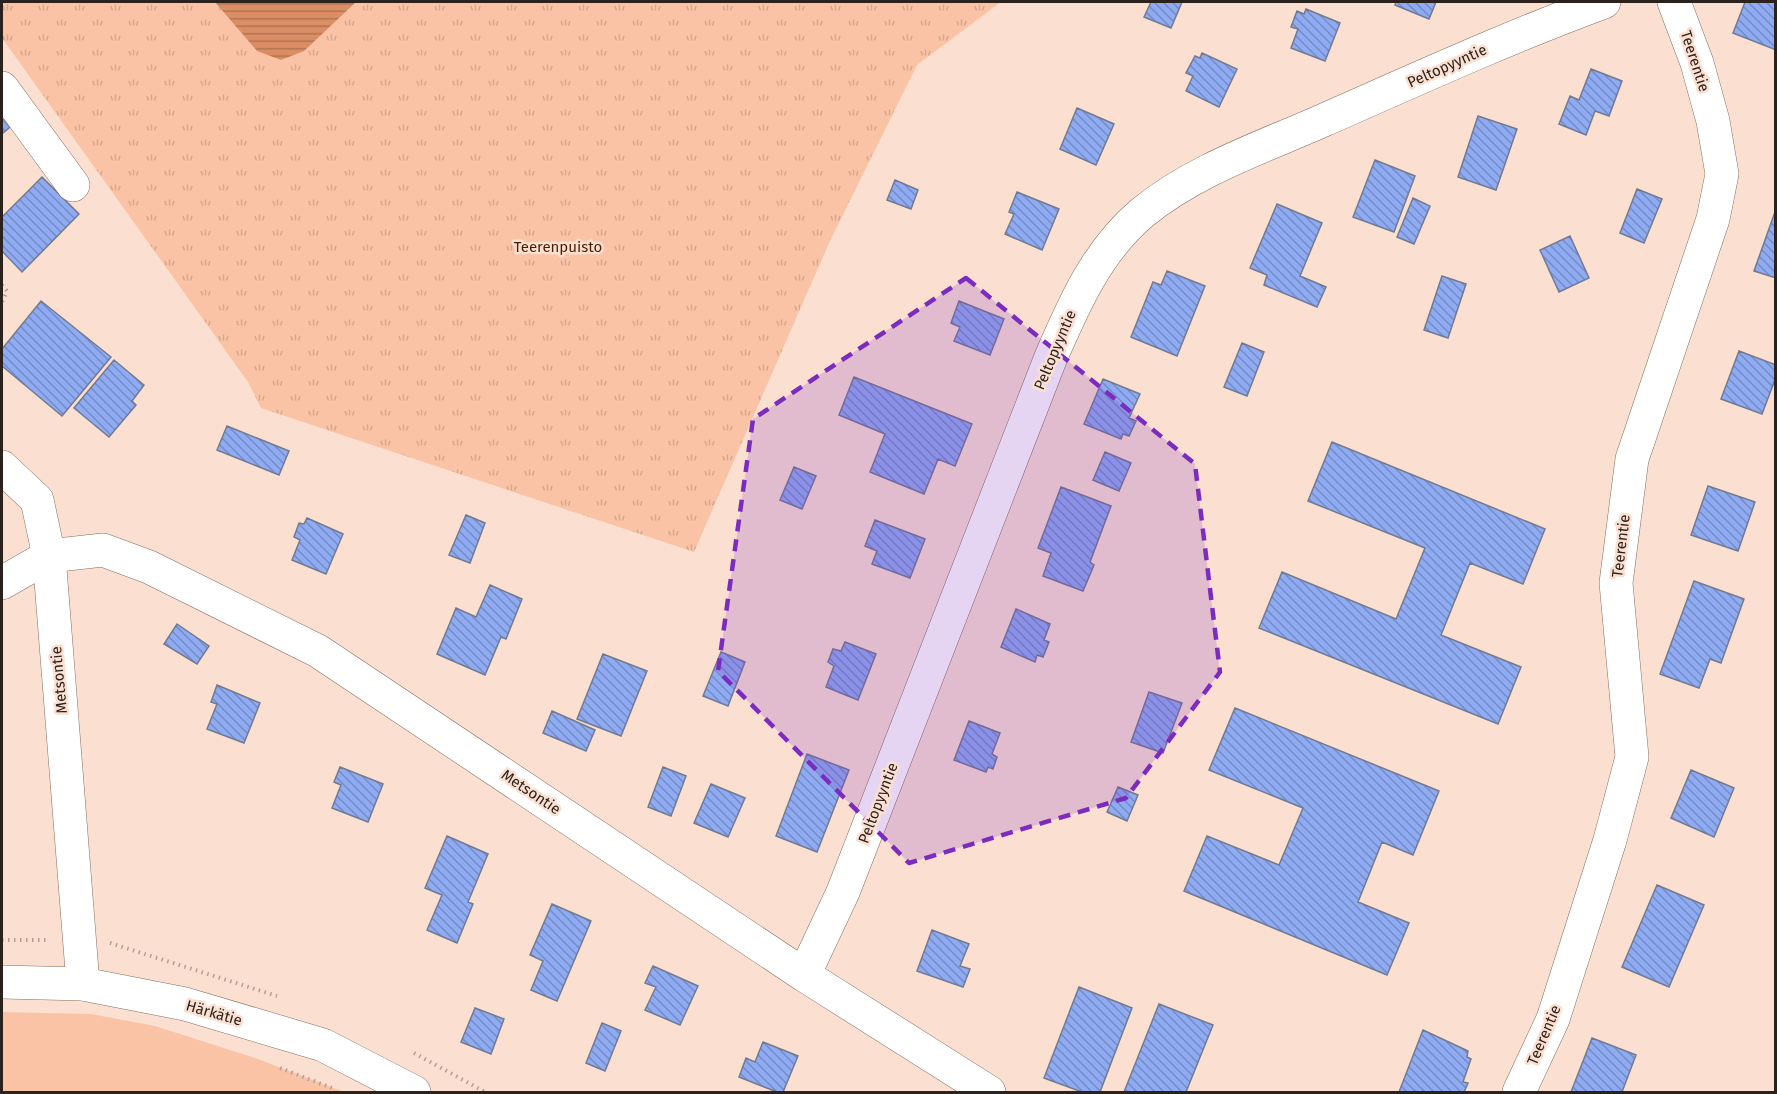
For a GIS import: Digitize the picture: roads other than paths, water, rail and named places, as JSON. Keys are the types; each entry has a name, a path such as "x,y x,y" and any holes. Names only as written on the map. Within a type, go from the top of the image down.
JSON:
{"street":[{"name":"Peltopyyntie","path":"804,975 843,892 1050,357 1080,291 1106,250 1142,213 1180,188 1237,158 1531,29 1604,2"},
{"name":"Teerentie","path":"1520,1092 1552,1019 1610,840 1632,757 1616,583 1632,459 1713,219 1722,174 1713,121 1697,63 1674,2"},
{"path":"2,88 73,185"},
{"path":"2,467 37,500 49,556"},
{"name":"Metsontie","path":"2,583 49,556 103,550 149,567 318,651 804,975 989,1092"},
{"name":"Metsontie","path":"49,556 82,939 83,984"},
{"name":"Härkätie","path":"2,981 83,984 185,1004 323,1045 414,1092"}],"park label":[{"name":"Teerenpuisto","path":"558,247"}]}
